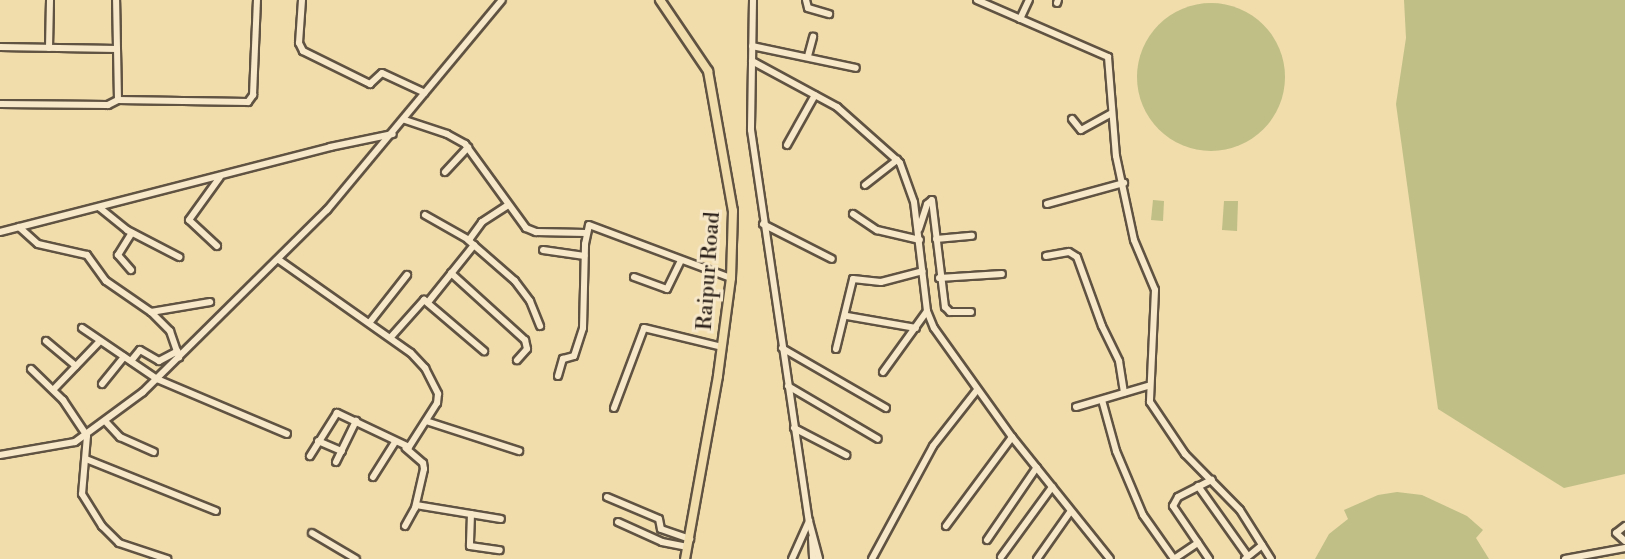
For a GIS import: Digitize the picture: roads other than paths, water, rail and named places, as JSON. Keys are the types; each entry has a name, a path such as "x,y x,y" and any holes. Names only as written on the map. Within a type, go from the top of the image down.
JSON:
{"main road":[{"name":"Raipur Road","path":"660,0 708,71 733,211 731,278 722,346 685,559"}],"street":[{"path":"49,48 50,0"},
{"path":"116,0 118,100"},
{"path":"0,104 108,105 118,100 248,102 253,95 257,0"},
{"path":"302,0 299,43 303,51 370,84 383,73 425,93"},
{"path":"0,455 45,450 87,436 157,379 178,354 279,260 393,134 502,0"},
{"path":"753,0 750,130 809,521 819,559"},
{"path":"806,0 807,8 829,14"},
{"path":"977,0 1106,55 1110,64 1110,114 1134,240 1155,290 1148,386 1153,408 1185,454 1240,510 1271,559"},
{"path":"1020,19 1029,0"},
{"path":"808,57 813,37"},
{"path":"752,46 856,68"},
{"path":"0,47 117,49"},
{"path":"752,61 849,116 897,160 909,181 920,240 927,311 934,328 1012,437 1110,559"},
{"path":"787,145 815,95"},
{"path":"1072,119 1081,130 1110,114"},
{"path":"405,120 447,134 468,147 519,222 531,230 586,233"},
{"path":"0,232 393,134"},
{"path":"445,172 468,147"},
{"path":"865,185 897,160"},
{"path":"217,246 189,220 220,176"},
{"path":"1047,204 1124,183"},
{"path":"918,233 927,204 932,200 939,278 948,311 970,312"},
{"path":"468,240 482,222 508,205"},
{"path":"100,208 132,233 179,257"},
{"path":"853,214 878,230 920,240"},
{"path":"425,215 468,240 525,292 540,326"},
{"path":"764,224 832,259"},
{"path":"558,376 563,359 574,356 583,328 588,226 594,225 622,240 731,278"},
{"path":"19,227 38,244 85,253 106,281 151,312 170,331 178,354"},
{"path":"130,270 118,255 132,233"},
{"path":"936,239 972,236"},
{"path":"391,337 420,302 429,301 474,245"},
{"path":"543,250 585,256"},
{"path":"1046,256 1069,252 1077,257 1095,310 1119,361 1124,393"},
{"path":"279,260 391,337 419,361 436,387 438,401 406,447"},
{"path":"634,278 667,289 681,260"},
{"path":"836,349 847,316 855,279 881,282 923,271"},
{"path":"452,273 525,340 527,349 517,360"},
{"path":"939,278 1002,274"},
{"path":"370,322 407,275"},
{"path":"429,301 484,351"},
{"path":"151,312 210,302"},
{"path":"883,372 927,311"},
{"path":"847,316 915,328"},
{"path":"82,328 157,379 287,435"},
{"path":"614,408 645,328 722,346"},
{"path":"46,341 76,366"},
{"path":"54,389 100,341"},
{"path":"782,348 886,408"},
{"path":"131,361 140,350 159,361 178,354"},
{"path":"102,384 124,357"},
{"path":"31,369 54,389 87,436 82,494 102,526 119,543 166,559"},
{"path":"788,386 878,440"},
{"path":"1076,407 1148,386"},
{"path":"872,559 933,446 977,390"},
{"path":"1102,399 1116,451 1143,515 1174,559 1198,543"},
{"path":"310,456 334,414 356,421 406,447 424,465 416,505 405,526"},
{"path":"336,462 356,421"},
{"path":"426,421 519,452"},
{"path":"106,422 120,437 154,452"},
{"path":"795,428 846,455"},
{"path":"946,526 1012,437"},
{"path":"318,441 342,451"},
{"path":"374,477 395,442"},
{"path":"86,459 216,511"},
{"path":"987,540 1037,466"},
{"path":"1209,559 1173,504 1178,497 1212,480"},
{"path":"1198,486 1246,557 1262,545"},
{"path":"1001,557 1052,487"},
{"path":"607,497 659,519 662,529 689,543"},
{"path":"416,505 501,519"},
{"path":"1037,559 1070,512"},
{"path":"471,514 470,546 500,550"},
{"path":"792,559 809,521"},
{"path":"618,522 662,542 689,543"},
{"path":"1625,526 1616,533 1625,541"},
{"path":"312,533 356,559"},
{"path":"812,537 813,559"},
{"path":"1565,559 1625,548"}]}
